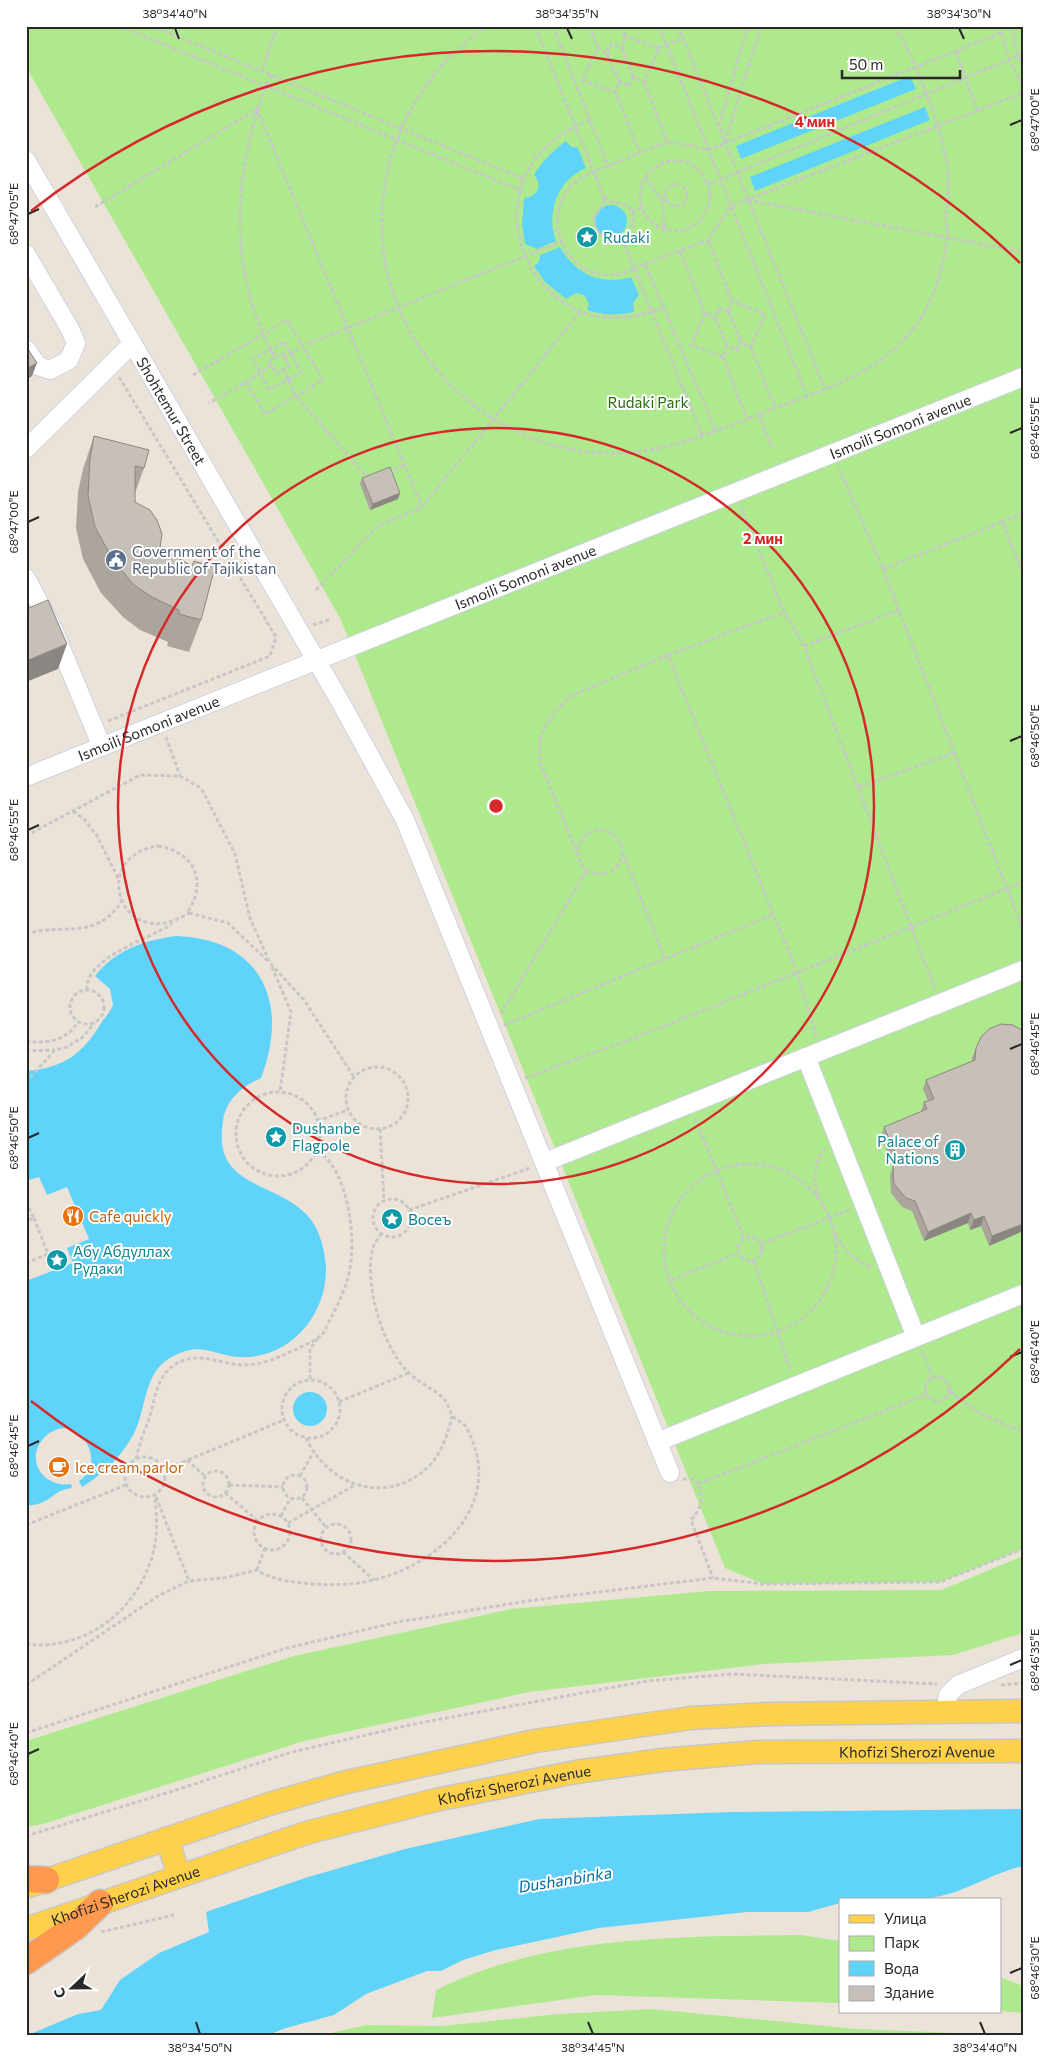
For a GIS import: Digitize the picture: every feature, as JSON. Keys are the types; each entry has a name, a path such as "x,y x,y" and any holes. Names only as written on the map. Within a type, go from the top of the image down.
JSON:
{"highway":[{"path":"26,1961 75,1927 100,1903"}],"main road":[{"path":"33,1882 269,1804 349,1781 534,1741 628,1725 691,1718 769,1714 1023,1711"},
{"name":"Khofizi Sherozi Avenue","path":"26,1929 299,1835 472,1792 637,1763 758,1752 1023,1751"},
{"path":"167,1838 179,1876"}],"street":[{"name":"Shohtemur Street","path":"26,160 316,661 405,820 492,1030 670,1473"},
{"path":"26,254 70,329 76,343 70,360 50,370 38,366 26,349"},
{"path":"26,449 132,344"},
{"name":"Ismoili Somoni avenue","path":"26,777 1023,377"},
{"path":"26,578 53,629 102,747"},
{"path":"544,1162 1023,970"},
{"path":"814,1054 838,1137 866,1204 916,1336"},
{"path":"657,1442 1023,1294"},
{"path":"945,1712 948,1695 958,1685 1023,1658"}],"path":[{"path":"119,26 266,88 520,190"},
{"path":"152,26 524,179"},
{"path":"262,72 276,26"},
{"path":"487,26 468,40 440,66 418,95 401,127 384,185 382,232 389,280 398,307 415,341 441,376 456,391 493,420 539,441 592,452 645,451 703,437 846,380 868,367 910,333 928,306 947,238 947,163 938,126 915,68 894,26"},
{"path":"535,26 604,197 604,204 594,217 596,228 607,240 622,239 632,230 634,219 632,212 626,205 609,202 604,197"},
{"path":"553,26 608,166"},
{"path":"589,26 598,48 607,54 619,81 616,92 640,154"},
{"path":"619,81 630,86 633,77 622,48 625,36 621,26"},
{"path":"659,26 807,396"},
{"path":"678,26 825,389"},
{"path":"718,126 748,26"},
{"path":"725,143 761,26"},
{"path":"1000,26 1009,60 1023,86"},
{"path":"1013,26 1013,37 1023,66"},
{"path":"1001,33 708,150 668,143 594,172 578,180 566,193 559,208 557,226 560,242 573,261 592,272 613,275 680,252 708,240 731,206 1023,93"},
{"path":"625,36 659,48 683,38"},
{"path":"607,54 611,44 622,48"},
{"path":"598,48 582,80 616,92"},
{"path":"644,82 659,48"},
{"path":"956,51 978,110"},
{"path":"708,185 1023,54"},
{"path":"271,75 257,109 244,162 240,220 246,278 263,334 275,357"},
{"path":"633,77 644,82 668,143"},
{"path":"95,207 257,109"},
{"path":"257,109 422,507"},
{"path":"590,120 574,125 553,139 542,151 524,179 517,204 517,230 524,256 541,283 560,299 580,311 604,317 628,317 652,312 663,307"},
{"path":"676,161 696,168 708,185 709,202 702,217 689,228 673,231 652,222 642,208 640,193 646,177 656,167 676,161"},
{"path":"646,177 664,200 671,206 681,206 688,198 687,190 682,185 671,185 665,193 664,200 665,229"},
{"path":"748,200 1023,252"},
{"path":"632,212 642,208"},
{"path":"622,239 703,437"},
{"path":"708,240 732,301 729,312 741,342 751,347 775,408"},
{"path":"284,357 303,346 560,242"},
{"path":"680,252 704,313 691,345 723,357"},
{"path":"645,264 716,431"},
{"path":"732,301 765,314 751,347"},
{"path":"715,318 719,308 729,312"},
{"path":"316,590 378,526 422,507 580,311"},
{"path":"704,313 715,318 727,346 723,357 747,419"},
{"path":"193,375 287,320 323,380 265,414 246,382"},
{"path":"284,342 290,354 301,372 269,390 252,359 284,342"},
{"path":"727,346 737,350 741,342"},
{"path":"282,353 284,357 289,366 276,373 269,360 282,353"},
{"path":"93,727 270,656 276,637 112,364"},
{"path":"209,403 272,365"},
{"path":"283,369 296,396 368,479 378,476"},
{"path":"759,414 772,447"},
{"path":"833,453 851,500 883,569 956,752 1023,930"},
{"path":"387,472 405,465"},
{"path":"736,492 784,612 804,646 912,926 939,1003"},
{"path":"883,569 1023,513"},
{"path":"1002,522 1023,573"},
{"path":"804,646 899,610"},
{"path":"622,850 620,860 615,868 606,873 597,874 587,870 578,856 540,762 539,748 541,736 550,718 570,696 668,655 784,612"},
{"path":"668,655 772,915 797,972 814,1054"},
{"path":"160,723 180,776"},
{"path":"859,787 956,752"},
{"path":"26,836 140,775 180,776 201,788 235,854 250,918 291,1012 280,1092"},
{"path":"72,812 85,820 98,836 119,880 122,901 129,912 139,920 151,924 164,925 189,913 228,923 270,963 304,1000 354,1077"},
{"path":"578,856 579,846 584,837 592,831 602,830 612,834 619,841 665,959"},
{"path":"119,880 125,863 134,854 145,848 158,846 171,848 182,854 192,864 196,876 197,889 194,902 187,913 189,913"},
{"path":"492,1030 587,870"},
{"path":"513,1083 629,1040 1023,882"},
{"path":"26,934 44,928 72,930 92,927 106,918 122,901"},
{"path":"492,1030 772,915"},
{"path":"87,990 88,977 107,959 137,941 163,930 176,920"},
{"path":"26,1051 54,1052 67,1047 82,1037 102,1016 104,1004 98,994 87,990 76,994 70,1003 71,1014 78,1022 83,1024 94,1023"},
{"path":"26,1041 43,1044 52,1042 74,1028 78,1022"},
{"path":"26,1082 54,1052"},
{"path":"369,1068 387,1068 401,1079 406,1086 408,1095 405,1112 392,1125 380,1129 367,1128 359,1124 348,1110 346,1093 354,1077 369,1068"},
{"path":"280,1092 289,1093 302,1100 313,1110 318,1121 320,1138 316,1150 307,1164 295,1172 281,1176 266,1174 253,1168 243,1157 237,1144 236,1129 240,1115 249,1103 261,1095 280,1092"},
{"path":"689,1104 744,1238"},
{"path":"318,1121 348,1110"},
{"path":"380,1129 384,1200 374,1212 373,1220 381,1234 395,1238 402,1235 410,1224 410,1210 399,1200 384,1200"},
{"path":"819,1198 815,1175 817,1163 822,1153 838,1137"},
{"path":"310,1379 310,1349 322,1334 340,1300 350,1269 352,1240 350,1215 341,1184 325,1154 316,1150"},
{"path":"410,1210 544,1162"},
{"path":"741,1164 766,1165 790,1173 810,1188 819,1198 830,1217 836,1244 833,1271 823,1296 805,1316 776,1332 742,1335 716,1328 693,1314 680,1298 670,1280 665,1255 666,1235 671,1216 685,1194 716,1170 741,1164"},
{"path":"26,1202 48,1254 26,1263"},
{"path":"761,1244 866,1204"},
{"path":"26,1221 34,1218"},
{"path":"834,1231 848,1252 858,1261 893,1275"},
{"path":"257,1570 266,1577 310,1583 337,1585 375,1580 416,1565 433,1554 450,1540 470,1514 476,1498 478,1469 474,1447 465,1426 453,1415 445,1399 408,1373 384,1332 372,1290 372,1249 381,1234"},
{"path":"744,1238 754,1238 761,1244 761,1254 754,1261 746,1261 738,1253 738,1244 744,1238"},
{"path":"670,1280 738,1253"},
{"path":"754,1261 776,1332 796,1386"},
{"path":"136,1458 143,1457 156,1460 164,1470 162,1487 155,1494 142,1497 135,1495 126,1485 126,1470 136,1458 156,1392 163,1376 174,1365 191,1359 204,1358 243,1365 258,1364 281,1356 322,1334"},
{"path":"916,1336 933,1378"},
{"path":"339,1402 408,1373"},
{"path":"933,1378 945,1380 950,1392 974,1410 1000,1424 1023,1431"},
{"path":"925,1395 925,1385 933,1378"},
{"path":"310,1379 329,1386 336,1393 339,1402 340,1414 336,1425 328,1433 317,1438 306,1438 292,1432 284,1420 281,1409 286,1393 299,1382 310,1379"},
{"path":"925,1395 938,1402 946,1398 950,1392"},
{"path":"698,1484 925,1395"},
{"path":"306,1438 312,1453 324,1467 339,1478 355,1485 372,1488 388,1487 404,1482 419,1474 431,1463 441,1450 453,1415"},
{"path":"164,1470 284,1420"},
{"path":"300,1476 312,1453"},
{"path":"187,1460 205,1476"},
{"path":"213,1471 222,1472 229,1485 225,1493 216,1497 207,1494 203,1485 205,1476 213,1471"},
{"path":"670,1473 677,1479 694,1479 698,1484 702,1494 702,1504 698,1513 691,1520 713,1578"},
{"path":"300,1476 306,1481 308,1489 302,1498 290,1499 285,1494 283,1487 289,1477 300,1476"},
{"path":"26,1525 126,1485"},
{"path":"229,1485 283,1487"},
{"path":"288,1523 355,1485"},
{"path":"225,1493 258,1521"},
{"path":"155,1494 189,1581"},
{"path":"26,1644 61,1643 85,1636 106,1624 124,1608 139,1588 150,1566 156,1543 155,1494"},
{"path":"302,1498 326,1527"},
{"path":"281,1516 290,1499"},
{"path":"268,1514 281,1516 288,1523 290,1535 283,1546 272,1550 265,1548 255,1536 258,1521 268,1514"},
{"path":"336,1524 346,1529 350,1538 347,1548 343,1552 334,1554 325,1549 321,1536 326,1527 336,1524"},
{"path":"257,1570 265,1548"},
{"path":"26,1733 288,1648 398,1622 534,1600 713,1578 762,1584 940,1582 1023,1549"},
{"path":"343,1552 375,1580"},
{"path":"26,1685 158,1596 189,1581 224,1578 257,1570"},
{"path":"93,1935 127,1924 174,1915"}],"green space":[{"name":"Rudaki Park","path":"26,26 1023,26 1023,1549 940,1582 763,1584 725,1568 340,618 26,67"},
{"path":"1023,1556 1023,1633 953,1655 765,1664 529,1692 304,1741 43,1824 26,1827 26,1741 294,1656 511,1609 709,1591 941,1590"},
{"path":"801,1935 839,1941 839,2003 596,1995 432,2018 436,1990 479,1972 524,1958 615,1942"},
{"path":"1002,1978 1023,1986 1023,2013 1002,2011"},
{"path":"652,2009 857,2029 1005,2035 321,2035 367,2025 442,2026 559,2014"}],"water":[{"path":"910,76 916,89 741,159 736,146"},
{"path":"925,107 930,120 755,191 750,177"},
{"path":"566,141 570,146 578,148 586,168 576,173 568,181 556,198 552,219 556,241 537,249 525,244 522,225 524,198 536,193 539,186 534,175 549,156"},
{"path":"611,205 617,206 622,210 626,215 626,227 622,232 617,236 611,237 605,236 600,232 596,227 595,221 596,215 600,210 605,206"},
{"path":"560,247 573,264 590,276 609,280 631,277 639,295 633,303 634,312 610,314 587,310 589,304 584,295 576,293 566,299 545,282 534,266 539,262 540,255"},
{"path":"176,936 206,940 230,949 248,962 262,980 270,1001 272,1025 269,1050 261,1078 236,1094 228,1106 223,1121 222,1143 226,1159 235,1170 247,1179 291,1202 310,1218 318,1231 323,1246 326,1268 325,1285 313,1317 291,1341 276,1350 260,1355 243,1357 207,1350 191,1350 170,1358 161,1365 150,1383 137,1427 127,1445 110,1465 82,1487 79,1481 88,1473 91,1462 86,1442 79,1434 70,1429 59,1429 48,1434 40,1443 36,1454 38,1468 51,1481 71,1484 72,1488 60,1491 51,1498 37,1504 26,1506 26,1281 73,1263 67,1248 89,1239 67,1187 47,1195 39,1177 26,1181 26,1071 61,1063 78,1052 93,1035 113,1005 110,989 95,976 103,967 112,959 131,948 153,940"},
{"path":"310,1392 322,1397 327,1409 322,1421 310,1426 298,1421 293,1409 298,1397"},
{"name":"Dushanbinka","path":"1023,1809 1023,1866 941,1896 927,1898 839,1898 839,1903 808,1912 747,1912 599,1928 496,1950 463,1960 441,1971 427,1971 366,1994 334,2015 268,2035 28,2035 78,2014 101,2010 120,1980 159,1953 209,1932 206,1912 305,1878 405,1849 539,1819 732,1812"}],"building":[{"path":"26,346 37,363 26,369"},
{"path":"94,436 149,450 144,468 135,466 135,502 150,510 157,520 162,534 160,548 192,566 194,561 215,567 201,620 179,614 179,610 152,597 134,585 113,560 95,527 88,496 90,459"},
{"path":"390,467 400,493 373,504 362,478"},
{"path":"48,600 67,644 26,661 26,609"},
{"name":"Palace of Nations","path":"1001,1024 1013,1025 1023,1031 1023,1224 992,1236 984,1216 974,1220 971,1213 928,1232 915,1201 906,1198 894,1184 893,1166 897,1157 884,1127 927,1109 924,1102 934,1099 926,1080 975,1060 976,1048 981,1037 989,1029"}],"place":[{"name":"Rudaki","path":"587,237"},
{"name":"Government of the Republic of Tajikistan","path":"116,560"},
{"name":"Dushanbe Flagpole","path":"276,1137"},
{"name":"Palace of Nations","path":"955,1150"},
{"name":"Cafe quickly","path":"73,1216"},
{"name":"Восеъ","path":"392,1219"},
{"name":"Абу Абдуллах Рудаки","path":"57,1260"},
{"name":"Ice cream parlor","path":"59,1467"}]}
